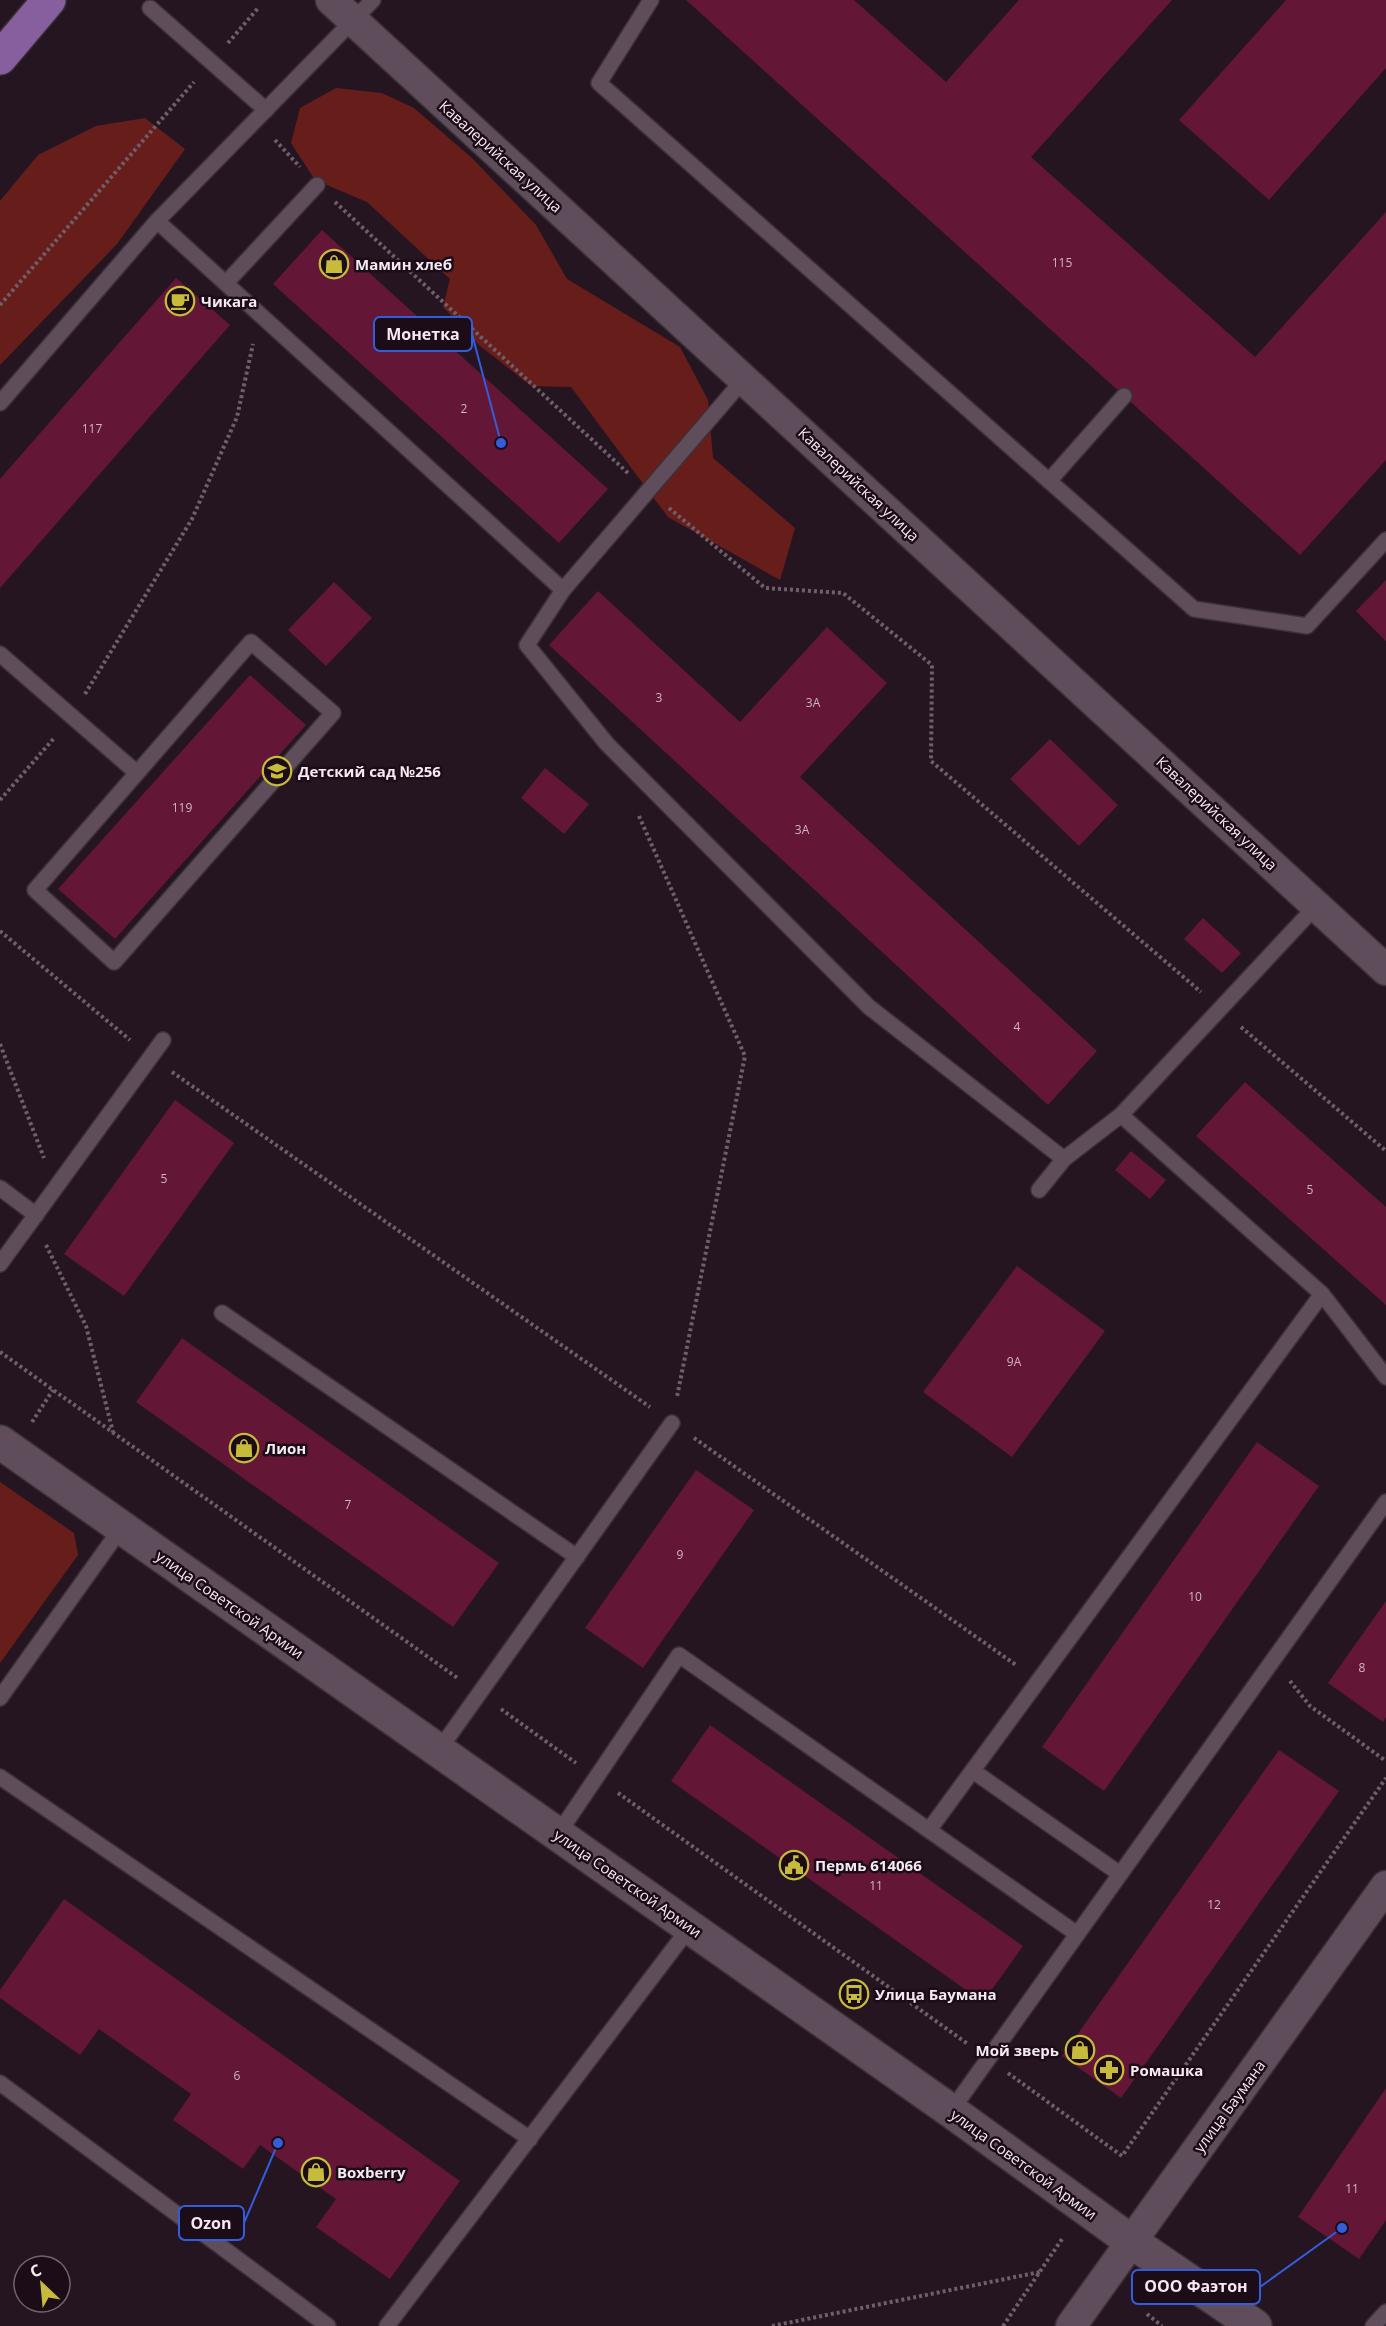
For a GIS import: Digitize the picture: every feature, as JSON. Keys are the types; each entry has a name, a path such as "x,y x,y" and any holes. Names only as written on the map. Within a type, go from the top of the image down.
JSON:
{"main road":[{"path":"0,58 49,0"}],"street":[{"name":"Кавалерийская улица","path":"331,0 363,10 744,379 1386,970"},
{"name":"улица Советской Армии","path":"0,1442 951,2111 1132,2242 1255,2326"},
{"name":"улица Баумана","path":"1071,2326 1386,1886"}],"lane":[{"path":"651,0 599,83 1194,609 1307,626 1386,540"},
{"path":"150,8 266,110"},
{"path":"0,403 157,221 363,10"},
{"path":"226,283 317,185"},
{"path":"157,221 563,590"},
{"path":"744,379 563,590 527,645 607,744 869,1007 1064,1159"},
{"path":"1049,480 1124,396"},
{"path":"251,642 333,713 114,962 35,890 137,773 251,642"},
{"path":"0,654 137,773"},
{"path":"1039,1190 1064,1159 1121,1115 1317,905"},
{"path":"0,1264 163,1040"},
{"path":"1121,1115 1322,1294 1386,1377"},
{"path":"0,1188 36,1215"},
{"path":"929,1830 1322,1294"},
{"path":"222,1313 577,1557"},
{"path":"439,1750 672,1423"},
{"path":"951,2111 1386,1502"},
{"path":"0,1698 122,1527"},
{"path":"558,1834 679,1654 1077,1934"},
{"path":"973,1771 1120,1874"},
{"path":"0,1777 530,2139"},
{"path":"387,2326 690,1927"},
{"path":"0,2083 328,2326"},
{"path":"1373,2326 1386,2312"}],"path":[{"path":"0,304 259,7"},
{"path":"268,133 317,185"},
{"path":"0,800 71,718 192,519 237,417 260,314"},
{"path":"931,761 1386,1151"},
{"path":"635,808 745,1056 672,1423"},
{"path":"0,931 150,1057 1039,1681"},
{"path":"0,1044 56,1188"},
{"path":"44,1240 87,1326 114,1433"},
{"path":"0,1352 479,1693 1122,2156 1386,1778"},
{"path":"1273,1660 1310,1706 1386,1761"},
{"path":"1002,2326 1062,2239"},
{"path":"772,2326 1040,2272"},
{"path":"1147,2314 1162,2326"}],"shaded area":[{"path":"336,88 382,93 414,108 472,158 536,225 567,279 680,347 708,400 713,458 795,528 780,580 668,517 571,387 531,386 479,345 443,307 450,279 367,202 315,180 291,143 300,108"},
{"path":"145,118 185,149 117,244 0,365 0,201 38,155 96,126"},
{"path":"0,1482 74,1533 78,1555 0,1663"}],"building":[{"path":"686,0 854,0 946,82 1019,0 1172,0 1031,157 1255,357 1386,212 1386,460 1300,555"},
{"path":"1286,0 1386,0 1386,68 1269,200 1179,120"},
{"path":"322,230 608,489 559,543 273,284"},
{"path":"176,278 230,325 0,588 0,479"},
{"path":"1386,580 1386,641 1356,611"},
{"path":"334,582 372,618 326,666 288,630"},
{"path":"598,591 740,722 827,627 887,683 800,777 1097,1051 1048,1105 549,645"},
{"path":"250,675 306,725 115,939 58,889"},
{"path":"1050,739 1118,805 1079,846 1010,779"},
{"path":"545,768 589,804 564,834 521,798"},
{"path":"1203,918 1241,953 1222,973 1184,939"},
{"path":"1245,1082 1386,1207 1386,1305 1196,1136"},
{"path":"175,1100 234,1143 124,1296 64,1254"},
{"path":"1131,1151 1166,1180 1150,1199 1115,1170"},
{"path":"1017,1266 1105,1331 1012,1457 923,1392"},
{"path":"182,1338 499,1563 453,1627 136,1402"},
{"path":"1257,1442 1319,1486 1104,1791 1042,1747"},
{"path":"696,1470 754,1510 643,1668 585,1628"},
{"path":"1386,1601 1386,1717 1383,1722 1328,1683"},
{"path":"710,1725 1023,1946 983,2002 671,1781"},
{"path":"1279,1750 1339,1791 1121,2098 1062,2056"},
{"path":"64,1899 460,2181 390,2279 316,2227 336,2199 260,2145 243,2169 173,2120 191,2094 99,2029 80,2055 0,1998 0,1990"},
{"path":"1386,2088 1386,2220 1359,2259 1298,2217"}],"place":[{"name":"Мамин хлеб","path":"334,264"},
{"name":"Чикага","path":"180,301"},
{"name":"Монетка","path":"501,443"},
{"name":"Детский сад №256","path":"277,771"},
{"name":"Лион","path":"244,1448"},
{"name":"Пермь 614066","path":"794,1865"},
{"name":"Улица Баумана","path":"854,1994"},
{"name":"Мой зверь","path":"1080,2050"},
{"name":"Ромашка","path":"1109,2070"},
{"name":"Ozon","path":"278,2143"},
{"name":"Boxberry","path":"316,2172"},
{"name":"ООО Фаэтон","path":"1342,2228"}]}
